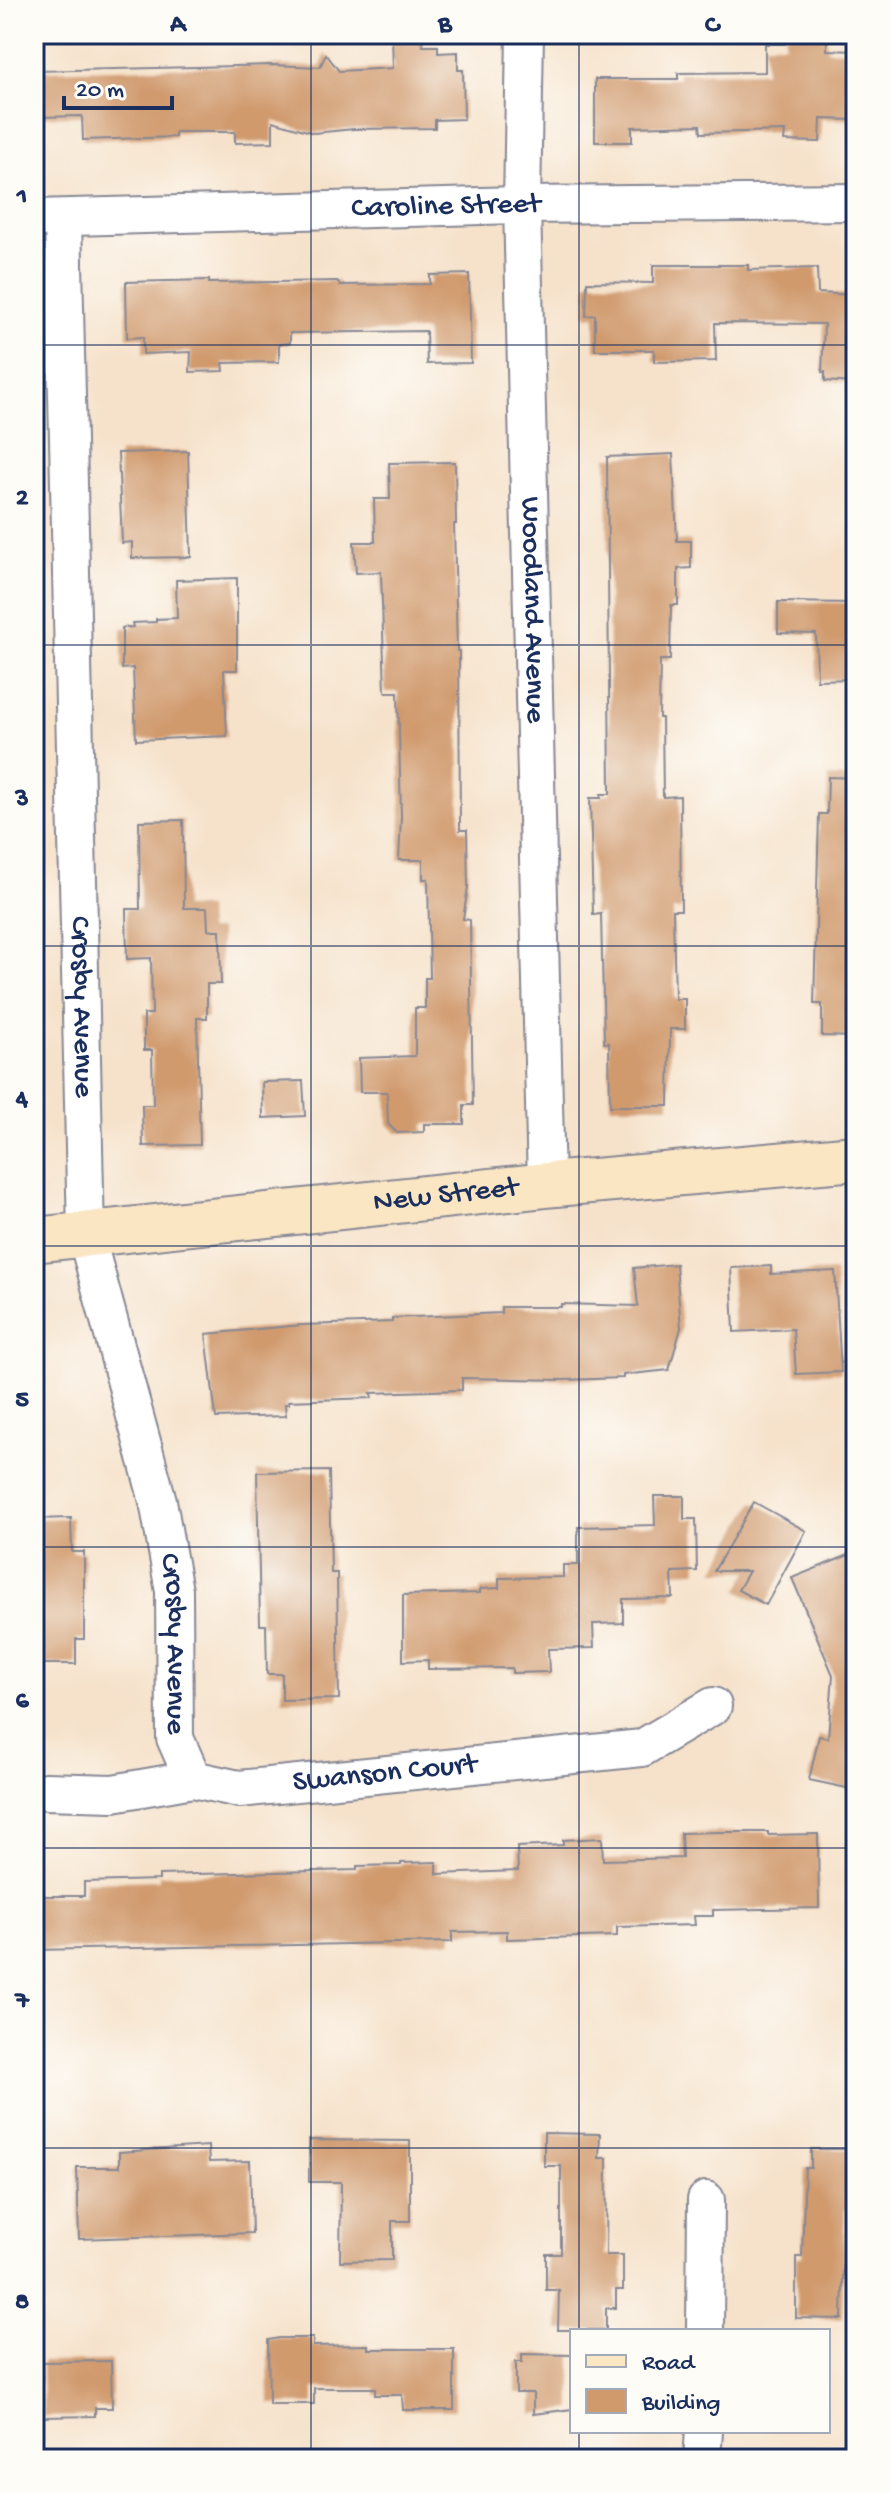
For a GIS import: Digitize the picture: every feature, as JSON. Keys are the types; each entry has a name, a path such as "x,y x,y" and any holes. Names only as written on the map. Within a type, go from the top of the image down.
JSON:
{"main road":[{"name":"New Street","path":"34,1240 546,1185 856,1158"}],"street":[{"name":"Woodland Avenue","path":"525,34 522,205 546,1185"},
{"name":"Caroline Street","path":"48,219 522,205 856,202"},
{"name":"Crosby Avenue","path":"48,219 86,1235 158,1501 174,1591 175,1738 193,1779"},
{"name":"Swanson Court","path":"46,1791 113,1793 193,1779 239,1789 642,1748 713,1706"},
{"path":"705,2329 706,2200"},
{"path":"702,2459 704,2433"}],"building":[{"path":"785,34 827,34 827,50 856,51 855,120 821,119 820,142 784,141 785,131 701,133 700,125 632,127 632,142 595,142 595,79 678,79 678,73 765,72 765,44 785,44"},
{"path":"392,36 422,37 423,46 438,46 438,53 458,52 458,70 463,70 464,119 435,120 435,128 314,133 273,121 273,142 235,143 235,132 175,132 175,137 83,140 82,116 36,117 35,71 272,65 320,67 326,54 339,71 393,68"},
{"path":"653,265 748,265 748,270 817,268 818,293 856,295 856,374 853,383 825,381 825,372 822,372 824,324 715,323 716,361 654,362 654,350 595,350 595,315 586,316 587,282 653,283"},
{"path":"469,274 471,363 427,364 426,331 290,333 290,343 279,344 279,362 223,363 224,371 190,372 191,352 143,354 143,337 127,338 126,282 209,280 209,283 337,281 340,285 430,284 430,275"},
{"path":"188,451 191,557 132,558 132,542 122,543 118,453"},
{"path":"673,454 677,541 691,541 691,568 678,569 678,605 671,605 670,660 660,660 659,718 662,718 663,797 680,796 681,910 673,910 675,999 685,999 685,1029 670,1029 669,1106 610,1106 609,1043 604,1043 601,914 593,915 590,798 610,794 607,457"},
{"path":"455,462 460,830 467,830 468,887 463,919 470,920 473,1105 464,1105 464,1124 424,1124 424,1132 397,1133 388,1124 387,1092 360,1092 359,1058 415,1056 415,1008 425,1008 425,978 430,978 428,879 423,879 423,860 399,860 398,692 385,692 381,572 356,573 354,542 375,542 374,499 390,499 389,463"},
{"path":"237,578 237,670 224,670 227,736 136,740 133,668 122,669 122,628 133,627 132,623 177,618 176,580"},
{"path":"778,602 856,603 856,679 817,680 816,634 778,633"},
{"path":"828,777 856,778 856,1037 822,1036 822,1004 814,1004 819,814 827,814"},
{"path":"183,820 184,908 207,908 208,930 220,930 221,984 207,984 207,1018 197,1018 200,1145 143,1146 142,1105 153,1105 152,1050 144,1050 144,1014 152,1014 151,958 127,959 126,909 140,909 139,821"},
{"path":"303,1081 305,1116 263,1118 262,1082"},
{"path":"676,1264 681,1328 669,1370 623,1375 623,1378 462,1378 462,1390 371,1393 372,1398 288,1401 289,1404 285,1404 286,1416 216,1418 206,1334 302,1325 392,1322 392,1318 501,1313 501,1307 561,1307 561,1304 638,1306 634,1268"},
{"path":"771,1266 771,1274 835,1271 841,1372 796,1374 793,1329 734,1332 731,1268"},
{"path":"329,1471 331,1573 337,1573 339,1699 282,1700 282,1674 267,1674 266,1625 260,1625 257,1472"},
{"path":"654,1496 684,1496 684,1519 696,1519 697,1571 672,1572 673,1598 623,1599 623,1623 593,1624 594,1648 548,1649 549,1672 512,1673 512,1668 428,1669 428,1660 403,1661 403,1595 480,1593 480,1589 499,1588 499,1578 563,1577 563,1565 578,1565 578,1527 655,1525"},
{"path":"754,1502 806,1531 766,1605 738,1590 749,1571 714,1571"},
{"path":"71,1518 72,1552 84,1552 84,1639 76,1639 76,1664 34,1664 34,1519"},
{"path":"856,1552 856,1790 809,1780 819,1736 828,1738 833,1675 792,1578"},
{"path":"768,1832 768,1835 818,1834 819,1908 713,1910 713,1916 694,1916 695,1925 617,1927 617,1936 507,1939 507,1931 452,1932 452,1942 34,1950 34,1896 84,1896 84,1882 159,1880 159,1875 357,1870 357,1866 437,1862 437,1874 518,1871 517,1847 563,1845 563,1840 602,1838 603,1860 682,1858 681,1833"},
{"path":"544,2133 600,2134 599,2158 607,2158 606,2255 623,2255 623,2290 616,2290 616,2308 606,2308 606,2329 558,2330 559,2290 546,2290 546,2254 561,2254 561,2166 544,2166"},
{"path":"309,2140 410,2141 410,2221 392,2221 392,2260 340,2261 341,2182 309,2182"},
{"path":"208,2146 209,2162 250,2161 252,2233 79,2239 77,2167 119,2167 119,2152"},
{"path":"811,2149 856,2149 855,2209 845,2209 842,2319 796,2318 796,2257 802,2257 805,2168 811,2168"},
{"path":"313,2338 313,2346 454,2349 454,2410 403,2410 402,2395 375,2395 375,2388 314,2388 314,2404 269,2404 268,2340"},
{"path":"522,2354 570,2355 570,2409 533,2414 533,2393 516,2393 516,2362 522,2362"},
{"path":"111,2361 112,2408 95,2408 95,2416 43,2417 42,2362"}]}
